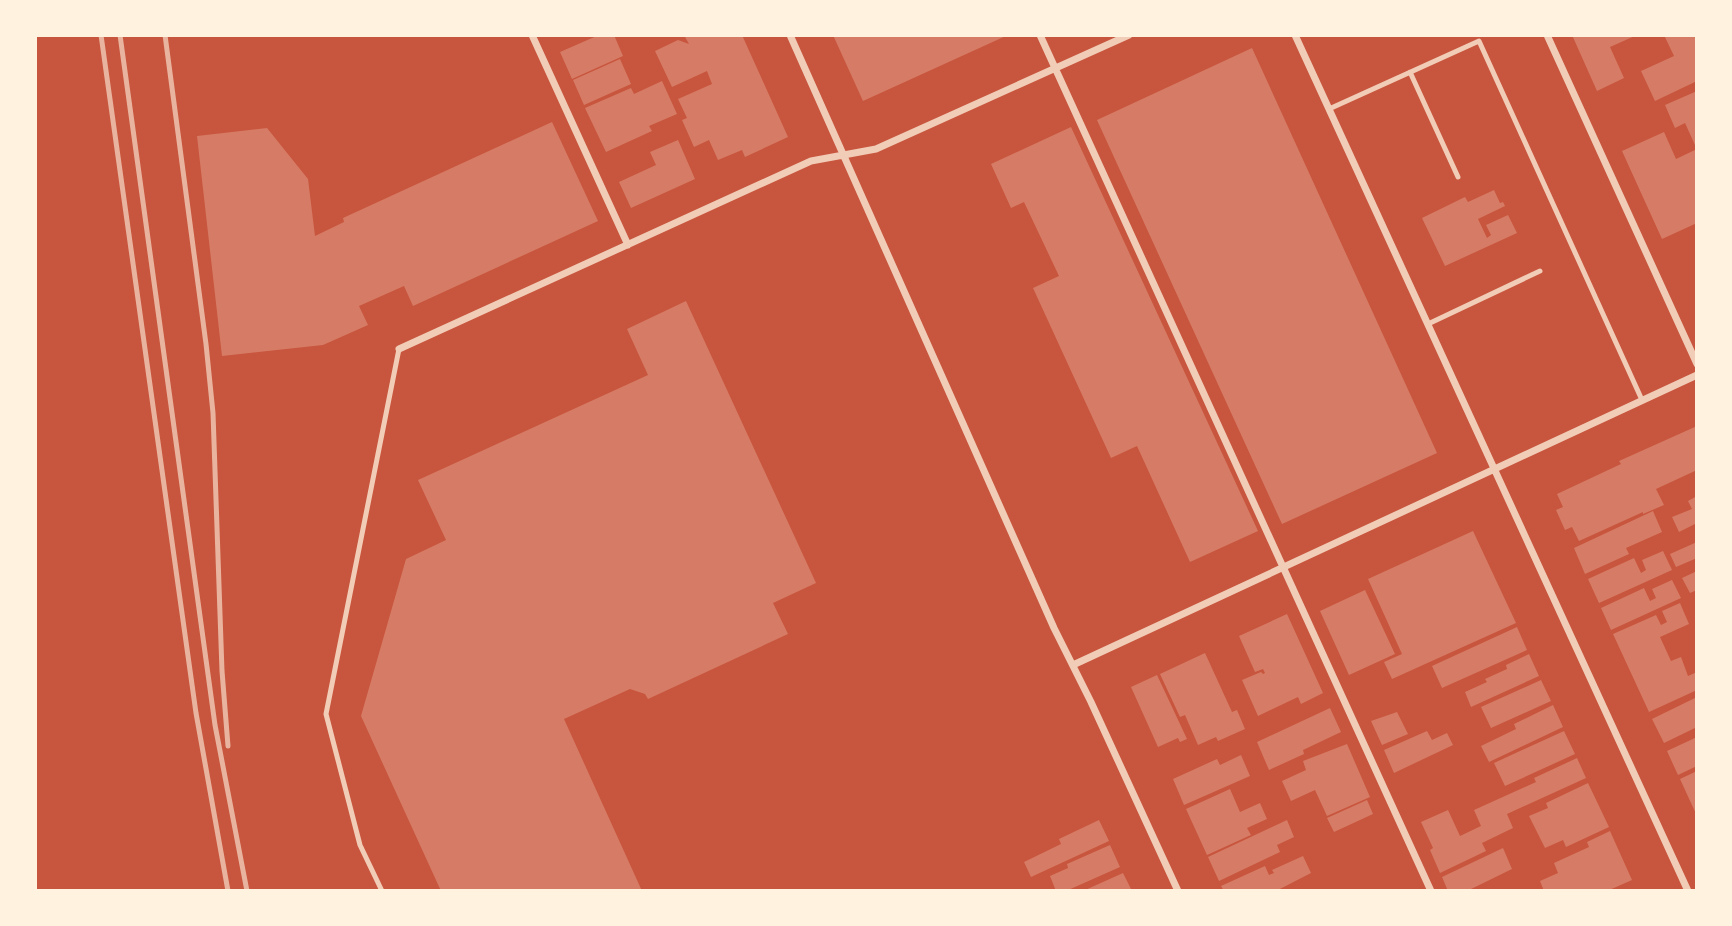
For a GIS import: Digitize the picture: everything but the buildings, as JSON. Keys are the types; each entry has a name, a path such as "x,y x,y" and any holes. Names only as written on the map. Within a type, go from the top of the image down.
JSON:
{"street":[{"path":"532,35 628,245"},
{"path":"790,35 1054,628 1178,891"},
{"path":"1040,35 1431,891"},
{"path":"399,349 811,161 876,149 1129,35"},
{"path":"1295,35 1688,891"},
{"path":"1547,35 1697,364"},
{"path":"1073,665 1697,375"}],"lane":[{"path":"1329,108 1479,41 1642,400"},
{"path":"1410,72 1458,177"},
{"path":"1428,324 1540,271"},
{"path":"382,891 360,845 327,714 399,349"}],"railway":[{"path":"101,35 196,713 228,891"},
{"path":"120,35 215,725 247,891"},
{"path":"165,35 213,413 222,671 228,746"}]}
